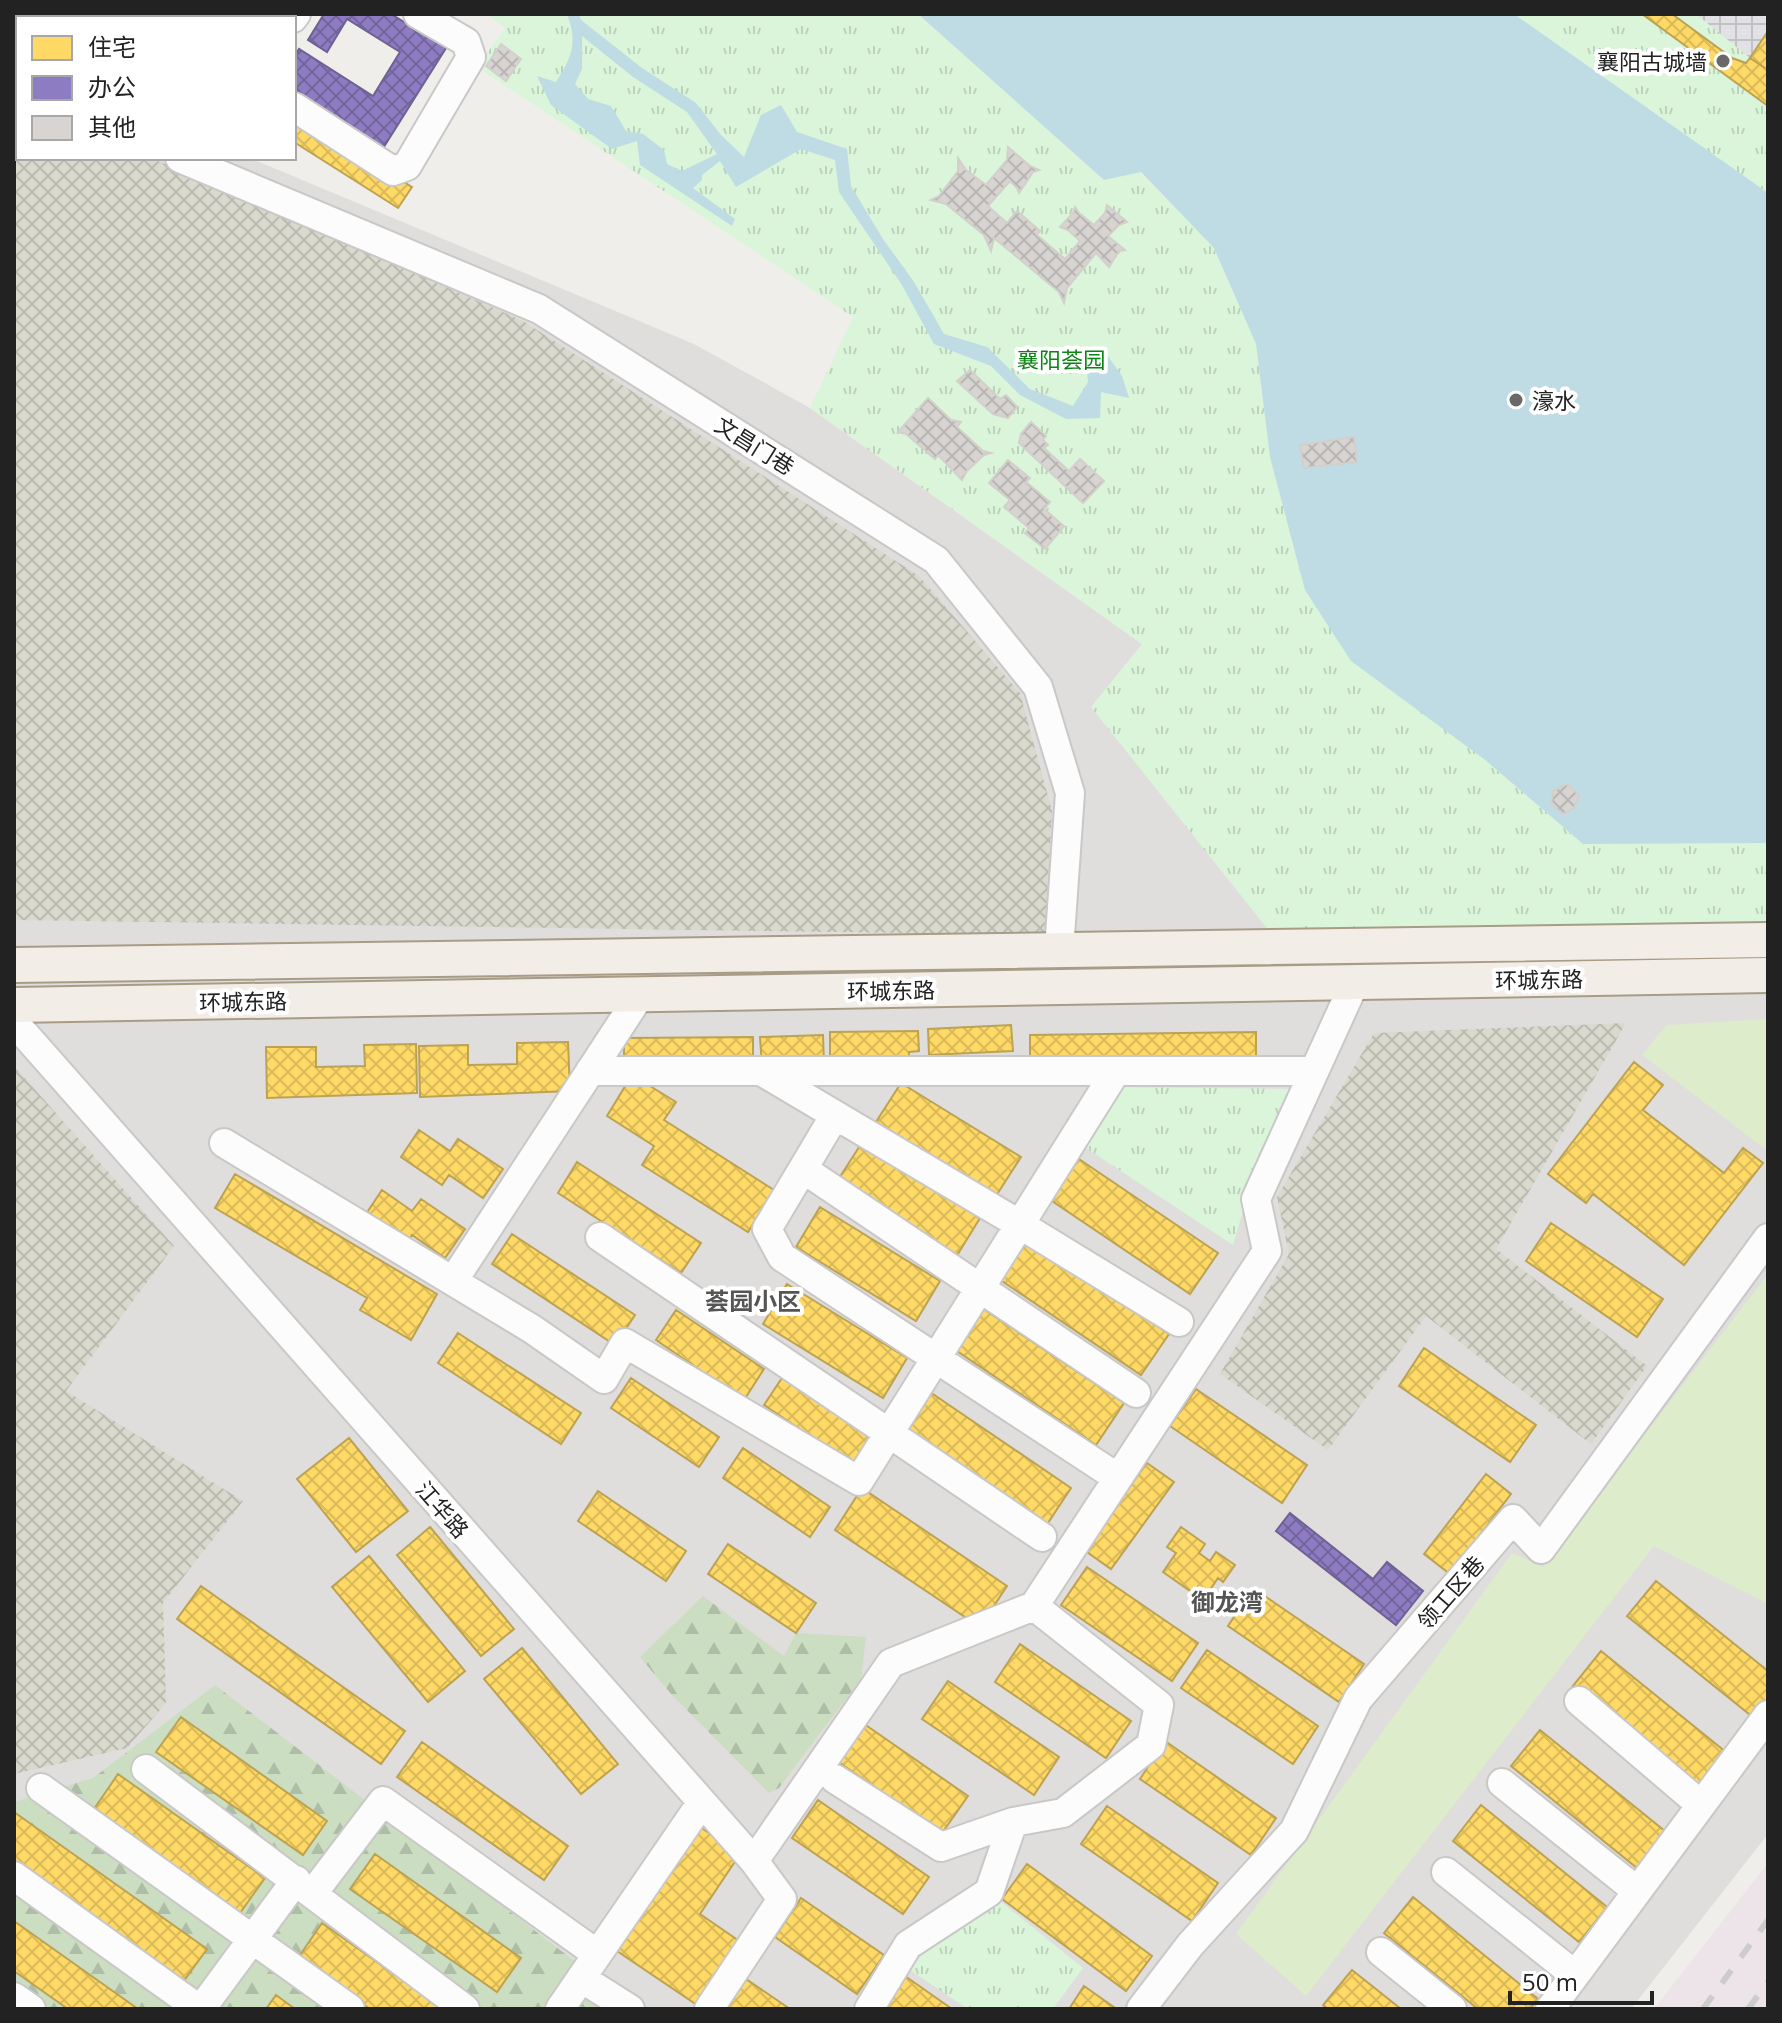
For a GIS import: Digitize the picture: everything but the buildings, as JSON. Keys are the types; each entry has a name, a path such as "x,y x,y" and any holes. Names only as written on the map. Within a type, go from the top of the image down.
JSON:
{"main road":[{"name":"环城东路","path":"14,965 1768,940"},
{"name":"环城东路","path":"14,1005 1768,975"}],"street":[{"path":"296,108 393,171 407,166 471,57 466,42 418,14"},
{"name":"文昌门巷","path":"185,160 539,309 936,560 1038,687 1070,793 1059,950"},
{"path":"754,1861 891,1663 1034,1606 1267,1251 1256,1199 1355,982"},
{"path":"453,1281 640,995"},
{"name":"江华路","path":"14,1022 754,1861 782,1899 709,2009"},
{"path":"590,1071 1314,1071"},
{"path":"760,1071 1179,1322"},
{"path":"224,1143 532,1329 604,1379 625,1343 859,1481 1116,1071"},
{"path":"835,1115 767,1229 782,1257 1118,1478"},
{"path":"803,1169 1136,1393"},
{"path":"600,1237 1042,1537"},
{"name":"领工区巷","path":"1141,2009 1190,1945 1294,1831 1358,1699 1513,1519 1541,1549 1768,1238"},
{"path":"835,1779 941,1847 1013,1822 1063,1813 1151,1745 1159,1705 1034,1606"},
{"path":"1579,1701 1701,1805"},
{"path":"1550,2009 1768,1715"},
{"path":"146,1769 465,2009"},
{"path":"1502,1783 1637,1891"},
{"path":"41,1788 350,2009"},
{"path":"14,1876 200,2009 252,1939 383,1801 597,1954"},
{"path":"560,2009 702,1802"},
{"path":"869,2009 908,1945 989,1892 1013,1822"},
{"path":"1446,1872 1575,1975"},
{"path":"1381,1952 1452,2009"},
{"path":"581,1978 630,2009"},
{"path":"14,1997 31,2009"}],"shaded area":[{"path":"1696,14 1768,14 1768,31 1750,58"},
{"path":"14,59 16,160 255,160 694,344 810,408 1142,644 1282,947 1768,843 1768,1834 1631,2009 14,2009"},
{"path":"14,98 16,160 156,160 523,321 919,576 1020,693 1052,811 1045,935 14,920"},
{"path":"1626,1023 1496,1249 1647,1366 1591,1444 1426,1316 1328,1450 1220,1374 1289,1254 1277,1197 1374,1033"},
{"path":"14,1066 174,1246 66,1391 243,1501 163,1603 166,1703 127,1748 14,1774"},
{"path":"1768,1863 1768,2009 1654,2009"}],"green space":[{"name":"襄阳荟园","path":"486,14 918,14 1104,180 1140,172 1214,248 1256,344 1270,457 1484,759 1583,844 1768,843 1768,940 1282,947 1091,707 1142,644 810,408 853,317 477,67 505,28"},
{"path":"1514,14 1768,14 1768,193 1744,177"},
{"path":"1768,1019 1768,1151 1642,1055 1666,1025"},
{"path":"1119,1087 1298,1089 1262,1146 1233,1245 1086,1148"},
{"path":"1768,1274 1768,1604 1654,1546 1306,1996 1236,1934 1512,1553 1543,1567"},
{"path":"703,1596 784,1656 796,1633 866,1637 861,1679 779,1788 769,1793 672,1695 640,1657"},
{"path":"215,1685 637,2009 14,2007 14,1802 93,1778"},
{"path":"989,1892 1083,1968 1053,2009 968,2009 898,1962"}],"water":[{"path":"567,14 579,14 581,20 642,68 696,103 721,135 744,157 761,115 781,105 797,132 847,149 851,186 944,334 987,347 1030,389 1073,406 1088,382 1086,360 1102,348 1122,376 1129,398 1101,392 1100,418 1066,419 1020,395 991,366 934,344 902,285 839,192 835,160 801,149 736,187 720,161 702,175 702,180 693,188 735,219 732,226 640,165 637,141 612,149 551,105 537,76 556,82 566,65 573,42","holes":["582,36 633,77 687,112 717,154 682,171 667,164 664,150 643,134 626,131 611,106 588,99 575,84 582,69"]},
{"name":"濠水","path":"918,14 1514,14 1768,193 1768,843 1583,844 1484,759 1351,661 1305,590 1270,457 1256,344 1214,248 1141,172 1104,180"}],"railway":[{"path":"1703,2009 1768,1920"},
{"path":"1748,2009 1768,1982"}],"place":[{"name":"襄阳古城墙","path":"1723,61"},
{"name":"濠水","path":"1516,400"}],"district":[{"name":"荟园小区","path":"753,1300"},
{"name":"御龙湾","path":"1227,1601"}]}
